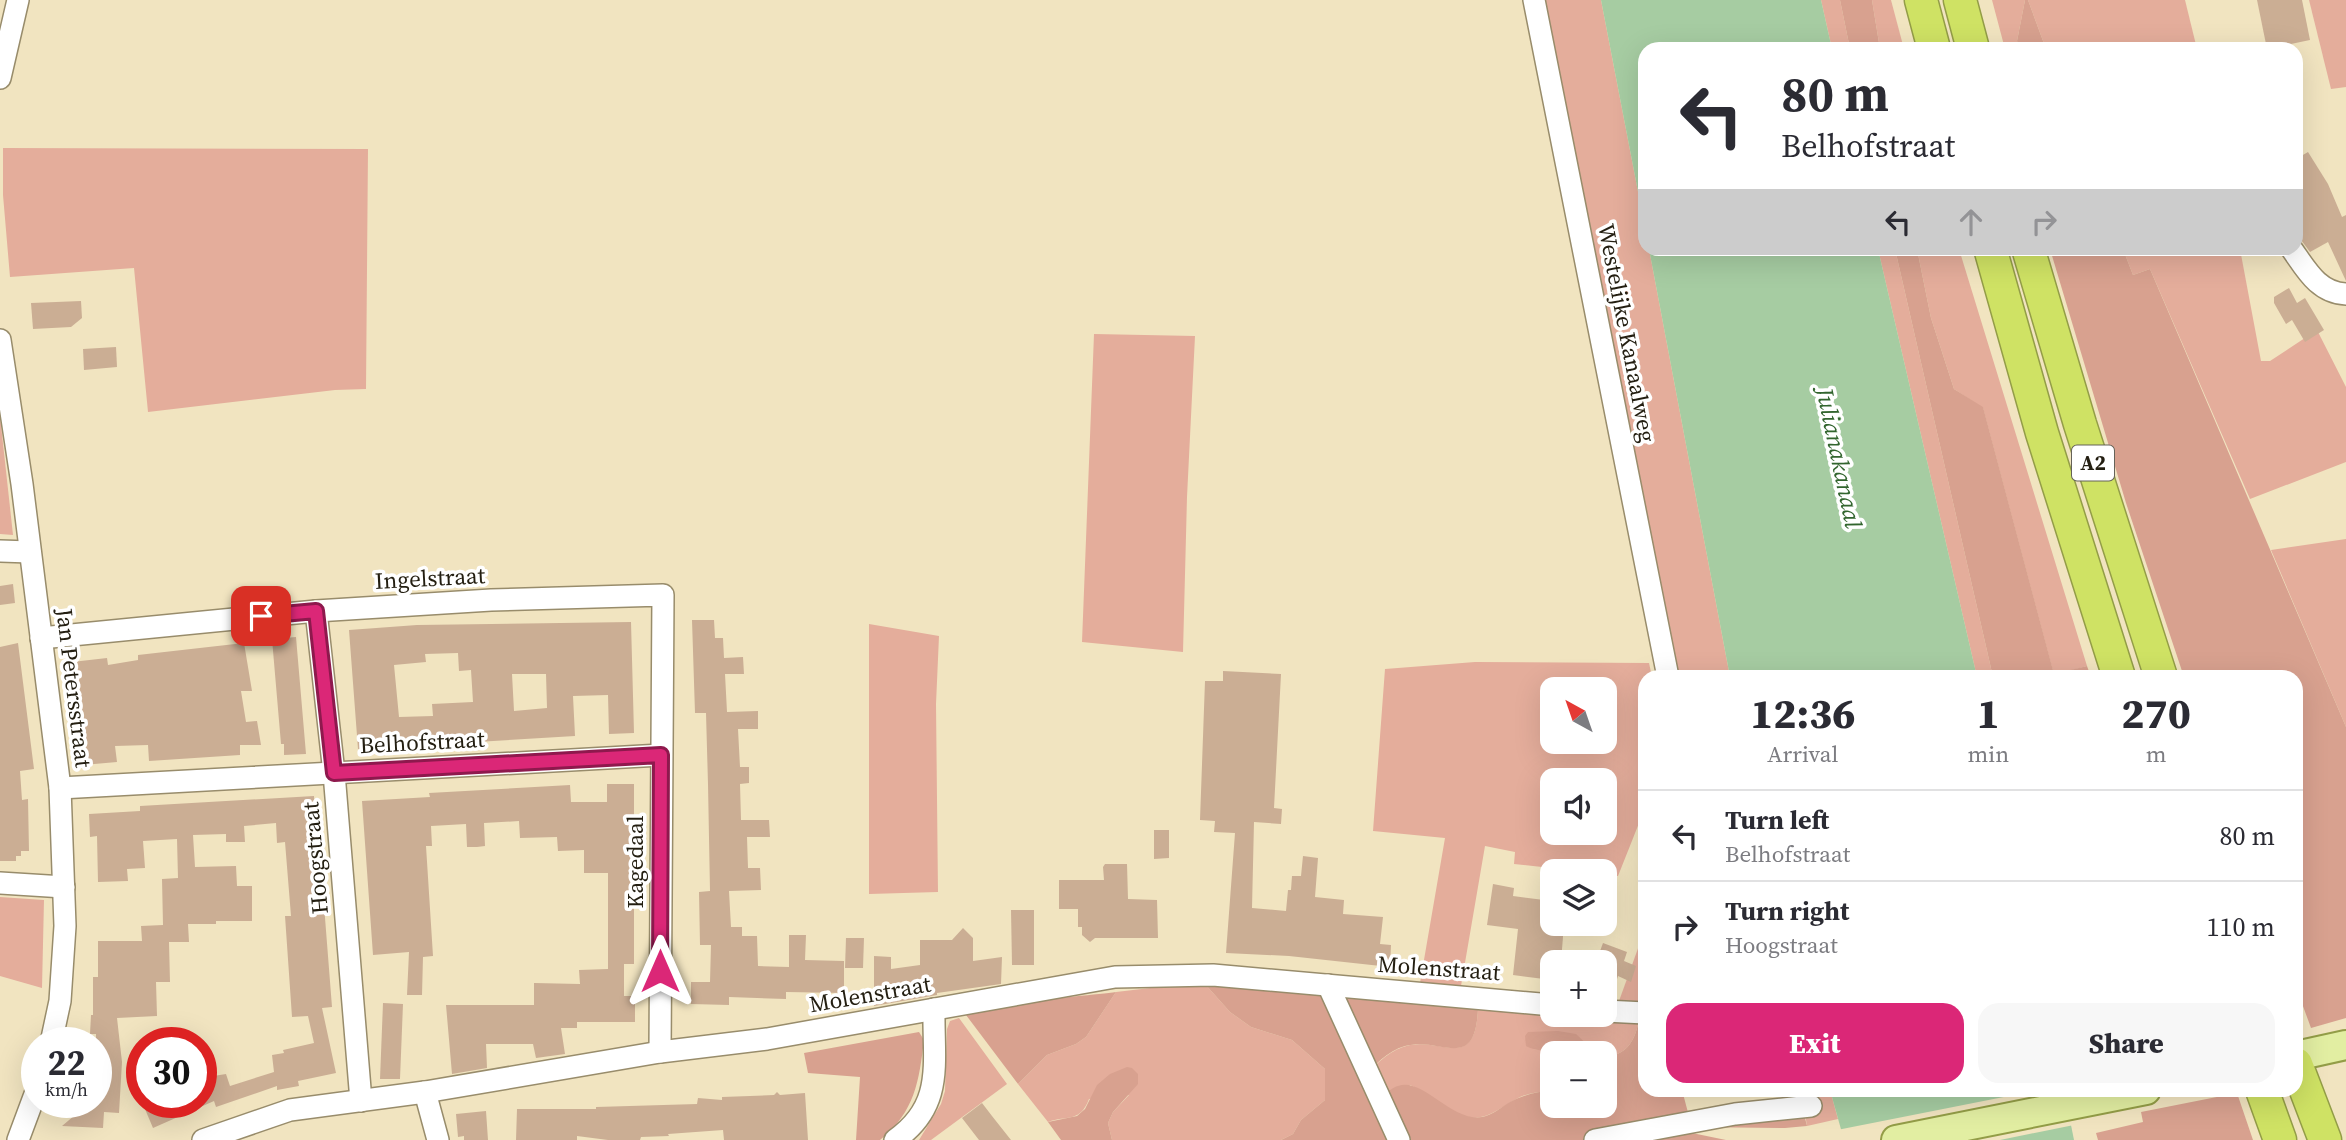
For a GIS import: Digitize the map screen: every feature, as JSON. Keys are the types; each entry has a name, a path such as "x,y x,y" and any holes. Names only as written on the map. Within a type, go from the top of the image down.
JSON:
{"highway":[{"path":"1921,0 1932,42"},
{"path":"1960,0 1971,42"},
{"name":"A2","path":"1992,256 2042,433 2117,670"},
{"name":"A2","path":"2030,256 2080,424 2159,670"},
{"path":"2303,1082 2325,1140"},
{"path":"2265,1097 2280,1140"}],"main road":[{"path":"2303,1054 2346,1045"},
{"path":"1896,1140 2115,1097"}],"street":[{"path":"2,68 18,0"},
{"name":"Westelijke Kanaalweg","path":"1534,0 1667,670"},
{"path":"0,29 2,68"},
{"path":"2297,256 2326,291 2346,294"},
{"name":"Jan Petersstraat","path":"0,340 61,788 65,926 60,1001 54,1027"},
{"path":"0,551 30,552"},
{"name":"Ingelstraat","path":"41,638 316,611 491,600 663,595 661,755"},
{"name":"Hoogstraat","path":"316,611 334,773 361,1101"},
{"name":"Belhofstraat","path":"61,788 661,755"},
{"name":"Kagedaal","path":"660,1052 661,755"},
{"path":"0,883 64,887"},
{"name":"Molenstraat","path":"203,1140 290,1110 425,1092 660,1052 767,1039 1115,977 1213,975 1540,1004"},
{"path":"1328,985 1399,1140"},
{"path":"898,1139 922,1116 930,1099 933,1082 934,1009"},
{"path":"1617,1012 1638,1013"},
{"path":"425,1092 438,1140"},
{"path":"1595,1140 1735,1114 1811,1106"},
{"path":"18,1140 26,1118"}],"shaded area":[{"path":"1539,0 1601,0 1638,192 1638,256 1650,256 1729,670 1667,670"},
{"path":"1821,0 1840,0 1849,42 1830,42"},
{"path":"1840,0 1872,0 1879,42 1849,42"},
{"path":"1872,0 1891,0 1902,42 1879,42"},
{"path":"1992,0 2025,0 2017,42 2003,42"},
{"path":"2025,0 2028,0 2043,42 2017,41"},
{"path":"2028,0 2185,0 2195,42 2043,42"},
{"path":"2309,0 2346,0 2346,87 2331,89"},
{"path":"3,148 368,149 366,389 335,390 148,412 134,268 10,277 3,195"},
{"path":"1880,256 1897,256 1991,670 1975,670"},
{"path":"1897,256 1918,256 1931,318 1954,389 1983,407 2053,670 1991,670"},
{"path":"1918,256 1961,256 2087,666 2072,670 2053,670 1983,408 1954,389 1931,318"},
{"path":"2052,256 2126,256 2133,275 2150,269 2346,727 2346,1018 2311,1028 2303,1006 2303,670 2182,670 2126,503"},
{"path":"2126,256 2241,256 2261,361 2270,361 2317,330 2346,387 2346,462 2250,499 2150,269 2133,275"},
{"path":"1094,334 1195,336 1183,652 1082,642"},
{"path":"0,416 13,535 0,534"},
{"path":"2346,539 2346,727 2271,550"},
{"path":"869,624 939,636 936,704 938,892 869,894"},
{"path":"1475,662 1649,663 1650,670 1638,670 1638,826 1618,876 1617,859 1540,859 1540,867 1514,864 1515,852 1485,846 1461,986 1420,983 1445,838 1373,831 1385,669"},
{"path":"2087,666 2088,670 2070,670"},
{"path":"0,897 44,900 42,988 0,976"},
{"path":"1638,948 1638,1003 1619,1001"},
{"path":"1205,984 1230,1012 1251,1027 1292,1040 1325,1069 1325,1100 1301,1120 1293,1134 1281,1140 1112,1140 1108,1123 1113,1112 1129,1095 1089,1099 1077,1115 1048,1122 1018,1084 1047,1055 1076,1044 1086,1037 1116,992"},
{"path":"1205,984 1478,1009 1475,1029 1470,1041 1463,1047 1418,1044 1398,1048 1361,1079 1384,1094 1398,1086 1417,1088 1459,1113 1471,1117 1486,1116 1520,1097 1540,1092 1540,1118 1617,1118 1617,1054 1628,1047 1638,1024 1638,1097 1684,1097 1690,1120 1653,1125 1726,1140 1281,1140 1293,1134 1301,1120 1325,1100 1325,1069 1292,1040 1251,1027 1230,1012"},
{"path":"1116,992 1086,1037 1076,1044 1047,1055 1018,1084 966,1015 992,1007"},
{"path":"1478,1009 1540,1015 1540,1027 1617,1027 1617,1022 1638,1024 1628,1047 1617,1054 1617,1041 1540,1041 1540,1049 1532,1049 1540,1049 1540,1092 1514,1100 1483,1117 1469,1117 1453,1112 1410,1085 1374,1107 1360,1079 1386,1057 1403,1047 1416,1044 1462,1047 1470,1041"},
{"path":"959,1018 1007,1084 931,1140 919,1140 941,1104 945,1091 947,1029 950,1021"},
{"path":"1558,1031 1576,1034 1583,1041 1540,1041 1540,1050 1526,1046 1525,1036 1528,1032"},
{"path":"919,1032 924,1040 922,1055 917,1082 908,1107 880,1140 856,1140 860,1077 808,1073 804,1053"},
{"path":"1127,1067 1138,1074 1138,1084 1113,1112 1108,1123 1112,1140 1061,1140 1048,1122 1077,1116 1085,1109 1097,1085 1110,1074"},
{"path":"1802,1097 1832,1097 1838,1119 1807,1126"},
{"path":"2217,1097 2238,1097 2253,1140 2098,1140 2096,1133 2143,1122 2141,1112"},
{"path":"1805,1118 1807,1126 1785,1128 1692,1127"}],"water":[{"path":"1601,0 1821,0 1830,42 1638,42 1638,192"},
{"name":"Julianakanaal","path":"1650,256 1880,256 1975,670 1729,670"},
{"path":"1832,1097 2065,1097 2074,1140 1844,1140"}],"pier":[{"path":"2004,1097 2069,1097 2074,1125 2000,1140 1840,1140 1837,1130"}],"building":[{"path":"2257,0 2302,0 2310,40 2266,42"},
{"path":"2308,152 2328,184 2342,217 2346,215 2346,281 2328,242 2310,252 2303,242 2303,155"},
{"path":"2289,288 2297,303 2305,298 2324,330 2305,342 2292,320 2286,324 2274,303 2274,297"},
{"path":"81,301 82,318 71,327 33,329 31,303"},
{"path":"116,347 117,367 84,370 83,349"},
{"path":"13,584 15,603 0,605 0,586"},
{"path":"692,620 714,620 715,638 723,638 724,658 743,657 744,674 725,674 727,712 758,711 758,729 738,729 740,767 749,767 749,783 740,784 741,820 769,820 770,837 747,837 748,868 760,868 761,890 729,891 731,927 742,927 742,936 757,936 758,966 789,967 789,935 806,935 805,960 844,961 844,993 786,992 786,999 729,997 729,1005 691,1004 691,982 710,982 711,945 700,945 699,892 710,891 708,784 706,713 695,713"},
{"path":"631,622 634,733 609,734 608,695 573,696 575,736 358,749 349,630 417,625","holes":["458,653 459,671 471,670 473,702 432,704 433,716 399,717 394,665 426,662 425,654","512,674 546,674 547,708 514,711"]},
{"path":"296,637 306,754 284,755 272,639"},
{"path":"18,643 34,769 20,771 22,800 28,799 29,851 21,851 21,856 16,856 16,861 0,861 0,647"},
{"path":"244,643 252,691 241,691 246,722 257,721 261,745 240,745 240,755 149,761 148,745 115,746 117,762 83,765 72,662 107,658 108,665 138,660 138,655"},
{"path":"1223,671 1281,674 1274,808 1282,809 1281,824 1254,822 1252,908 1286,911 1292,876 1301,876 1303,856 1318,858 1315,897 1344,900 1343,914 1383,917 1380,944 1391,945 1390,967 1289,956 1226,953 1235,833 1214,832 1215,821 1200,820 1205,681 1223,681"},
{"path":"607,784 634,784 634,964 624,964 624,996 635,996 635,1022 577,1022 577,1028 561,1028 565,1054 536,1058 533,1044 486,1044 487,1068 452,1074 446,1005 534,1005 534,983 580,984 579,970 608,969 608,873 584,873 584,850 558,851 557,837 520,838 519,821 484,823 485,846 477,847 467,847 466,824 431,826 432,846 426,846 433,956 423,957 422,995 407,995 409,952 373,955 362,801 430,797 429,793 570,785 571,802 607,802"},
{"path":"314,796 332,1007 322,1008 336,1073 298,1081 299,1086 277,1090 277,1086 217,1107 217,1075 226,1074 230,1086 274,1072 272,1055 314,1043 308,1016 292,1017 285,916 291,916 285,842 277,843 276,823 244,826 245,842 226,842 226,834 193,835 195,867 236,866 237,886 252,886 252,921 188,924 189,942 169,942 170,982 156,982 157,1016 117,1018 122,1062 119,1113 112,1113 112,1027 90,1027 93,977 98,977 98,941 142,941 141,926 163,925 162,879 178,878 177,839 143,841 145,868 127,869 128,881 98,882 97,836 90,837 89,814 140,811 140,806"},
{"path":"1154,830 1169,830 1169,858 1154,859"},
{"path":"1105,864 1127,864 1128,899 1157,900 1158,938 1095,938 1090,942 1082,935 1082,927 1078,927 1078,909 1059,909 1059,880 1104,880"},
{"path":"1493,884 1514,888 1513,896 1540,899 1540,936 1563,936 1562,950 1540,950 1540,978 1513,975 1518,929 1487,925"},
{"path":"1011,910 1034,910 1034,965 1012,965"},
{"path":"963,928 973,938 973,961 1002,957 1001,984 874,1006 874,956 891,957 891,969 920,965 920,940 952,940"},
{"path":"846,938 864,938 863,968 845,968"},
{"path":"1603,943 1627,952 1624,961 1636,966 1631,982 1618,976 1617,979 1617,950 1600,950"},
{"path":"383,1003 403,1004 400,1079 380,1079"},
{"path":"777,1092 780,1095 805,1093 808,1140 724,1140 723,1130 641,1137 640,1140 577,1136 577,1140 516,1140 517,1109 596,1109 697,1104 698,1098 722,1100 722,1097 774,1095"},
{"path":"982,1103 1011,1140 979,1140 962,1118"},
{"path":"486,1111 488,1140 464,1140 464,1136 458,1137 456,1114"},
{"path":"71,1118 104,1118 103,1128 62,1126"},
{"path":"149,1118 176,1118 153,1128"}],"route":[{"path":"261,616 316,611 334,773 661,755 660,971"}]}
